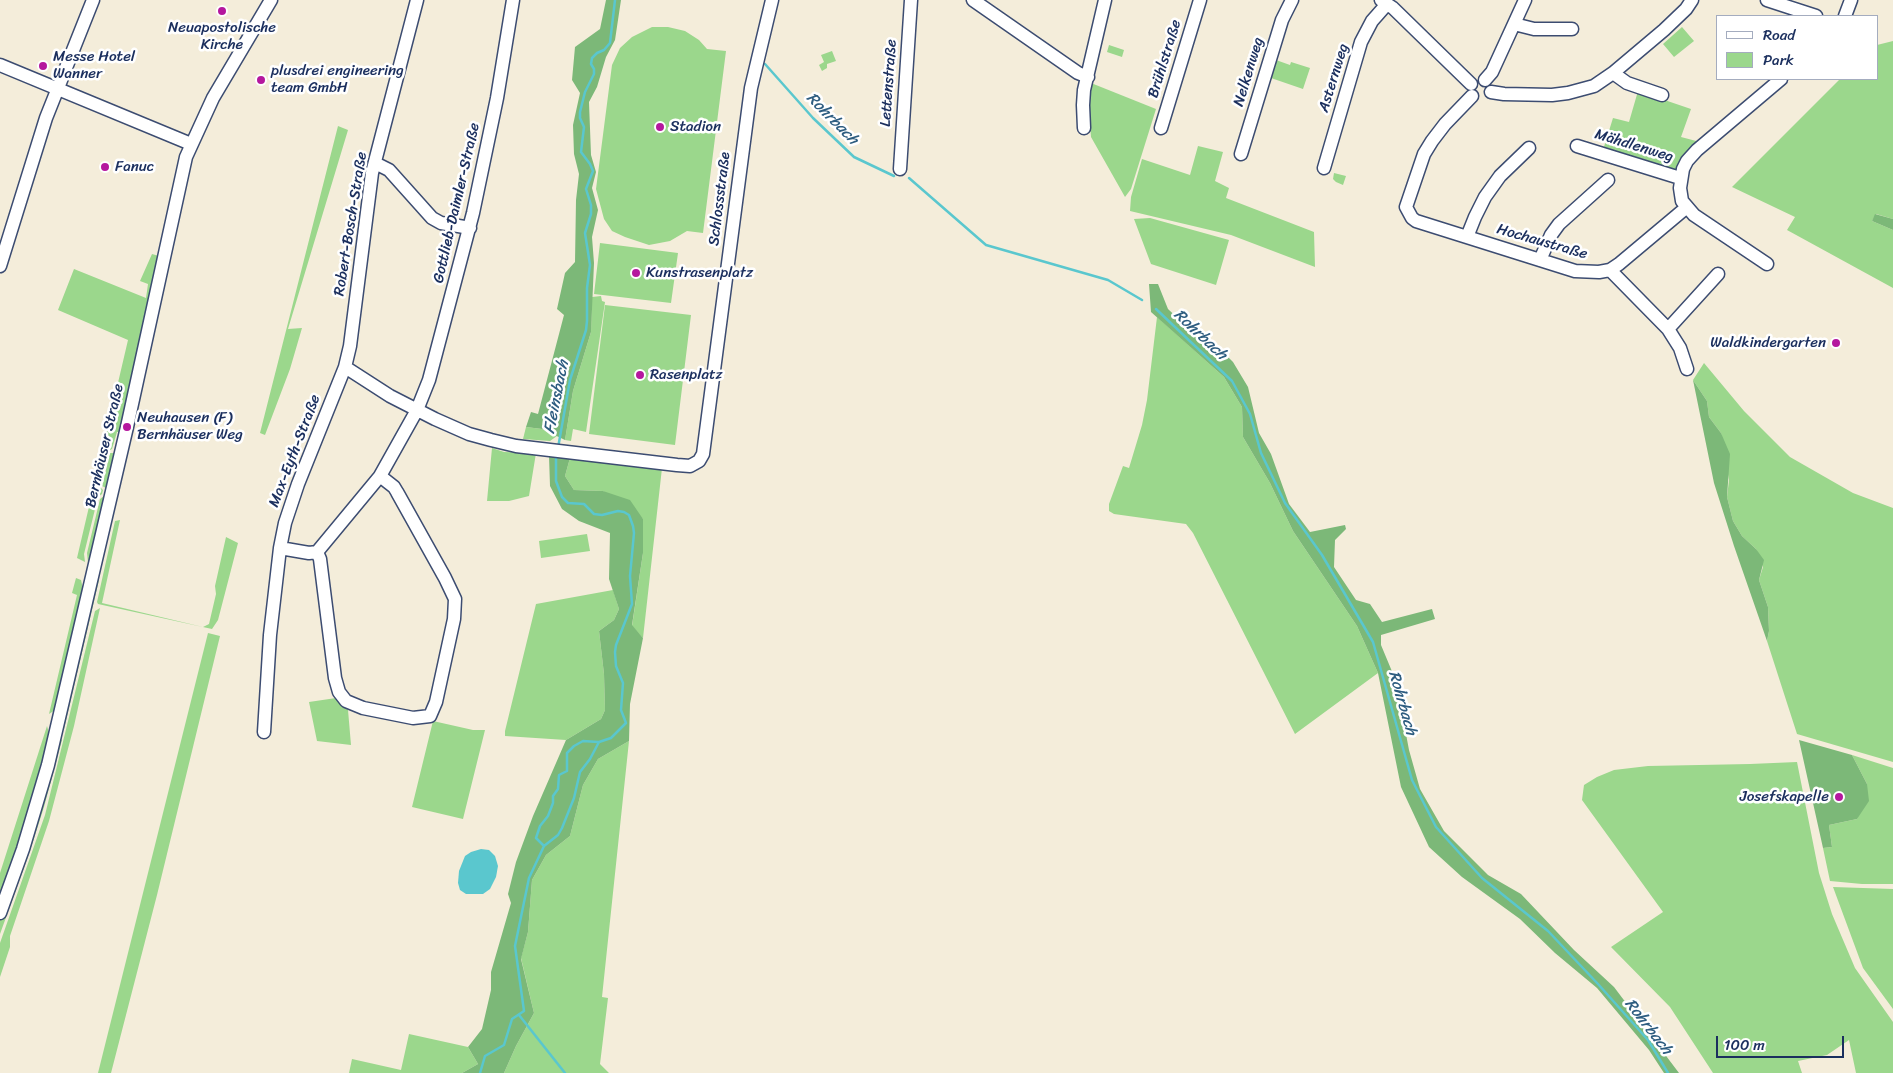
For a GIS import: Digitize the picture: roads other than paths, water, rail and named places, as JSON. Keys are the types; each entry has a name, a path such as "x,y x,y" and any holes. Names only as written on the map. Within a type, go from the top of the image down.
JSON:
{"street":[{"path":"0,266 57,88 93,0"},
{"name":"Bernhäuser Straße","path":"0,912 26,841 48,765 127,427 180,181 191,144 222,81 271,0"},
{"name":"Robert-Bosch-Straße","path":"345,367 350,346 366,212 375,163 417,0"},
{"name":"Gottlieb-Daimler-Straße","path":"317,552 380,476 417,410 429,380 470,228 497,98 513,0"},
{"name":"Schlossstraße","path":"417,410 469,434 516,446 685,466 694,465 699,461 703,454 751,88 772,0"},
{"name":"Lettenstraße","path":"900,169 911,0"},
{"path":"973,0 1078,73 1088,77"},
{"path":"1084,128 1083,104 1105,0"},
{"name":"Brühlstraße","path":"1161,128 1200,0"},
{"name":"Nelkenweg","path":"1241,154 1282,20 1292,0"},
{"path":"1390,3 1472,90 1479,100 1483,100 1492,72 1525,0"},
{"path":"1472,90 1478,80 1488,86 1525,95 1568,93 1594,86 1613,73 1678,17 1692,0"},
{"path":"1767,0 1813,15"},
{"path":"1845,15 1851,0"},
{"name":"Asternweg","path":"1324,168 1361,42 1372,21 1390,3"},
{"path":"1514,24 1534,29 1572,29"},
{"path":"0,65 191,144"},
{"path":"1613,73 1627,83 1662,95"},
{"path":"1767,264 1694,215 1682,201 1680,178 1687,161 1697,150 1779,80"},
{"name":"Hochaustraße","path":"1472,90 1432,141 1418,171 1406,207 1412,218 1581,272 1610,270"},
{"name":"Mähdlenweg","path":"1577,146 1680,178"},
{"path":"1467,237 1478,210 1500,176 1529,148"},
{"path":"375,163 389,170 432,218 441,223 470,228"},
{"path":"1540,260 1551,235 1559,224 1608,180"},
{"path":"1687,207 1633,254 1610,270 1668,329 1685,358 1687,369"},
{"path":"1668,329 1718,274"},
{"path":"345,367 390,396 417,410"},
{"name":"Max-Eyth-Straße","path":"264,732 270,635 280,548 285,523 298,484 345,367"},
{"path":"280,548 309,553 317,552 320,559 335,678 339,692 346,701 363,708 413,718 430,716 436,702 454,619 455,599 394,487 380,476"}],"water":[{"path":"481,849 489,850 495,856 498,866 496,877 490,889 483,894 466,894 460,890 458,883 459,871 465,856"}],"waterway":[{"name":"Fleinsbach","path":"558,448 570,380 586,330 587,321 587,288 590,265 585,233 591,214 591,205 586,189 593,171 581,152 584,127 580,118 580,112 585,92 594,74 591,64 592,58 604,50 610,43 615,0"},
{"name":"Rohrbach","path":"765,64 813,118 854,157 894,176"},
{"name":"Rohrbach","path":"909,178 986,245 1108,280 1142,300"},
{"name":"Rohrbach","path":"1156,309 1232,381 1250,414 1261,453 1285,503 1322,555 1373,642 1412,780 1436,827 1482,878 1548,931 1598,984 1648,1040 1668,1073"},
{"name":"Fleinsbach","path":"480,1073 485,1056 504,1045 512,1019 524,1011 515,946 529,878 544,846 558,835 562,828 574,798 580,772 599,742 611,738 626,723 621,710 623,683 616,666 615,652 632,604 630,576 633,526 629,515 624,512 618,511 602,515 594,514 584,504 568,503 562,497 556,481 556,456"},
{"name":"Fleinsbach","path":"544,846 536,838 540,826 548,816 553,803 553,796 558,789 559,775 567,771 567,753 583,741 598,742"},
{"path":"519,1015 565,1073"}],"place":[{"name":"Neuapostolische Kirche","path":"222,11"},
{"name":"Messe Hotel Wanner","path":"43,66"},
{"name":"plusdrei engineering team GmbH","path":"261,80"},
{"name":"Stadion","path":"660,127"},
{"name":"Fanuc","path":"105,167"},
{"name":"Kunstrasenplatz","path":"636,273"},
{"name":"Waldkindergarten","path":"1836,343"},
{"name":"Rasenplatz","path":"640,375"},
{"name":"Neuhausen (F) Bernhäuser Weg","path":"127,427"},
{"name":"Josefskapelle","path":"1839,797"}]}
